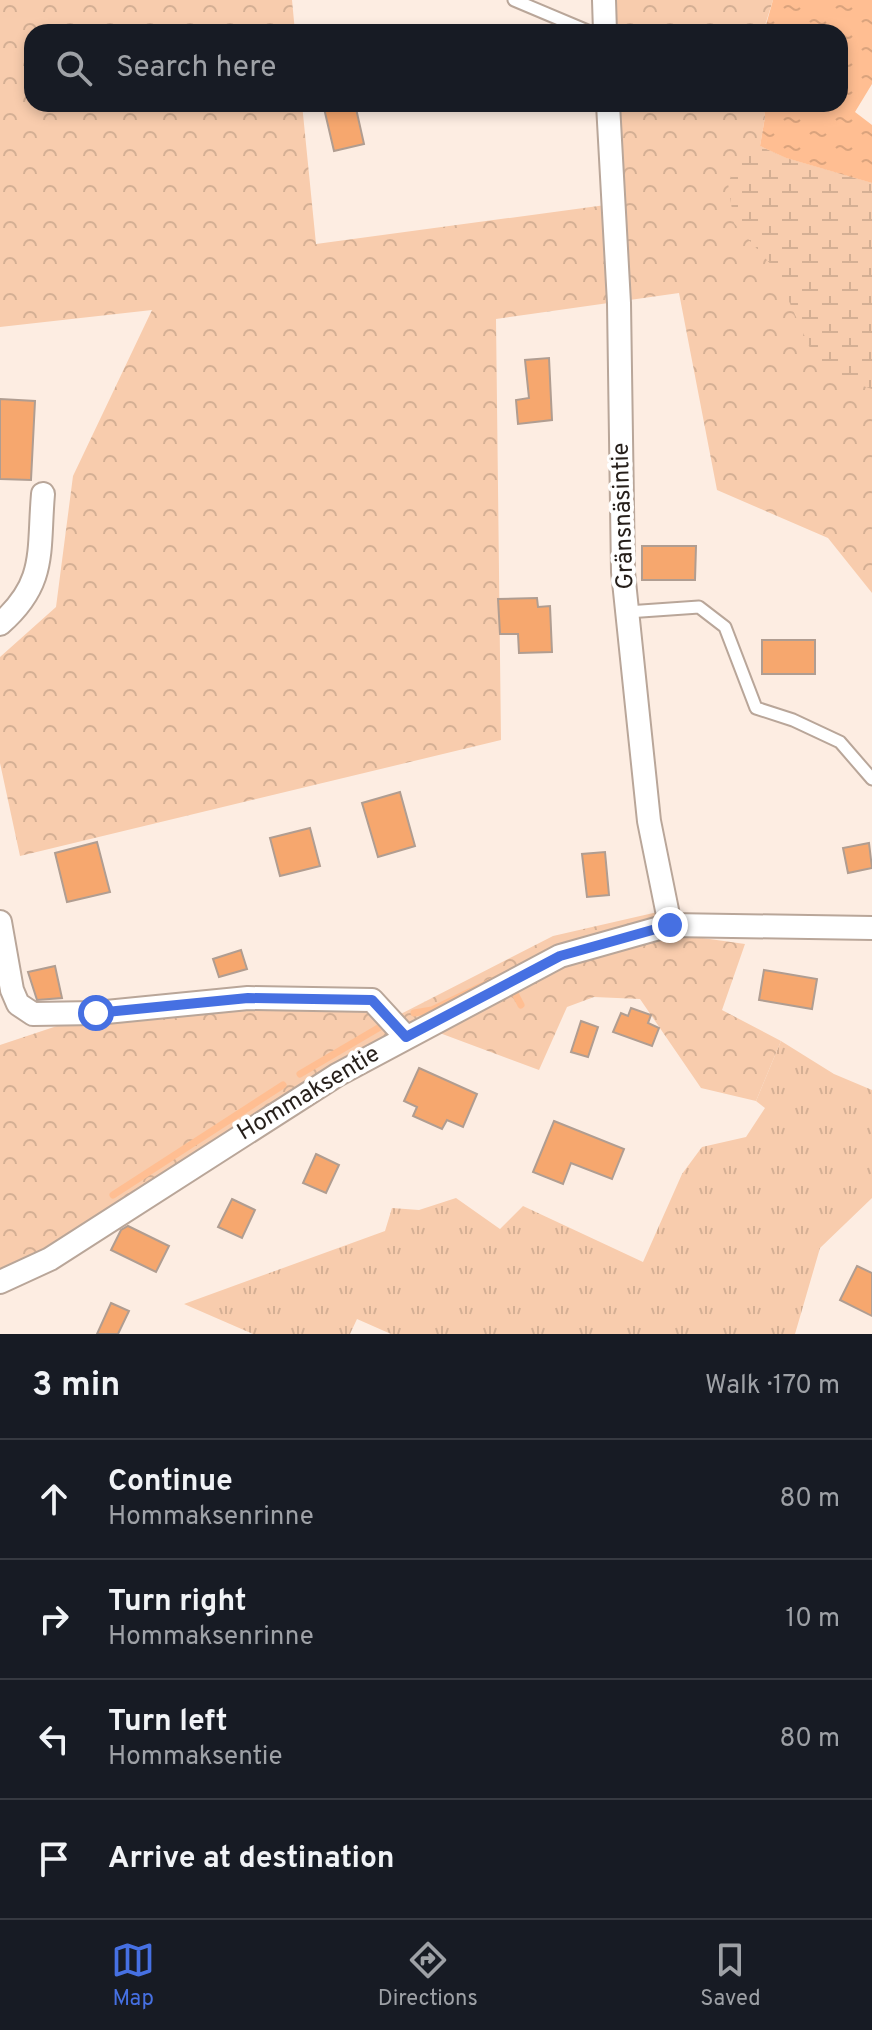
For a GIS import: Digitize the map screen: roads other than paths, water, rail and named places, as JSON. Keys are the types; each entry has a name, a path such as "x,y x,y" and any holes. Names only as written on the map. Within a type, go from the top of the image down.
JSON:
{"street":[{"path":"604,0 605,24"},
{"name":"Gränsnäsintie","path":"608,112 619,303 623,572 649,821 670,925"},
{"path":"0,624 21,606 33,588 43,494"},
{"path":"0,922 12,990 18,1004 33,1014 96,1013 248,998 372,1000 406,1037"},
{"name":"Hommaksentie","path":"0,1282 50,1259 306,1094 560,956 670,925 872,928"}],"lane":[{"path":"514,0 571,24"},
{"path":"627,612 699,607 725,627 756,708 793,720 840,742 872,779"}],"water":[{"path":"773,0 872,0 872,84 855,112 872,125 872,183 786,158 760,146 764,112 848,112 848,24 766,24"}],"waterway":[{"path":"414,1013 432,1010 505,975"},
{"path":"511,986 521,1005"},
{"path":"300,1074 380,1027"},
{"path":"113,1195 283,1085"}]}
